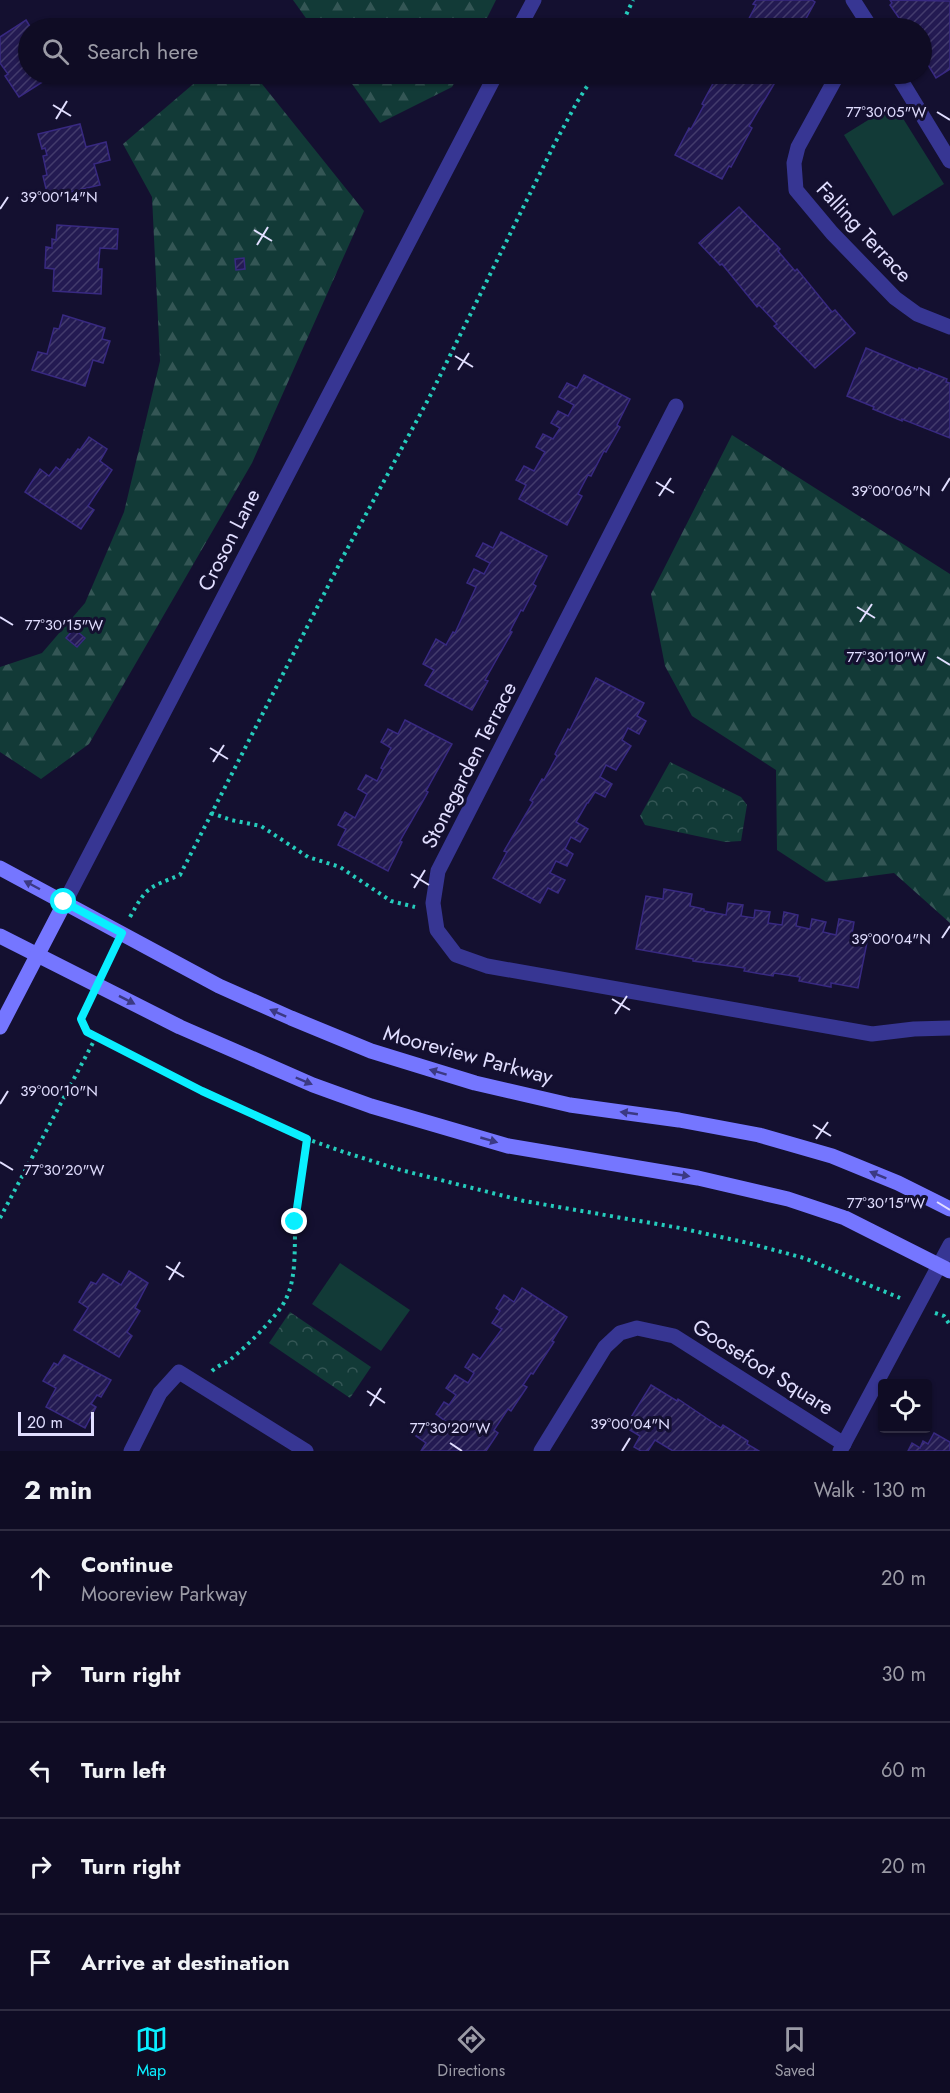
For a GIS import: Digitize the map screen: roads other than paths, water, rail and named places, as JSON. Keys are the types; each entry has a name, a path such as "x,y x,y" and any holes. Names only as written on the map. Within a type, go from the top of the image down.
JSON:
{"main road":[{"name":"Mooreview Parkway","path":"0,868 219,986 371,1051 476,1083 570,1105 679,1120 759,1135 832,1156 898,1183 950,1209"},
{"name":"Croson Lane","path":"0,1027 64,902"},
{"path":"0,936 180,1027 313,1085 371,1106 508,1146 698,1178 788,1199 845,1218 945,1268"}],"street":[{"path":"524,18 534,0"},
{"path":"854,0 863,18"},
{"name":"Croson Lane","path":"64,902 491,84"},
{"name":"Falling Terrace","path":"833,84 798,147 794,163 796,190 832,233 896,298 917,314 950,327"},
{"path":"903,84 950,162"},
{"name":"Stonegarden Terrace","path":"676,406 438,871 433,903 437,930 456,955 487,966 872,1034 950,1028"},
{"path":"842,1447 916,1305 945,1268 950,1245"},
{"name":"Goosefoot Square","path":"542,1451 605,1347 620,1333 637,1328 674,1336 842,1447"},
{"path":"131,1451 160,1393 179,1372 306,1451"}]}
